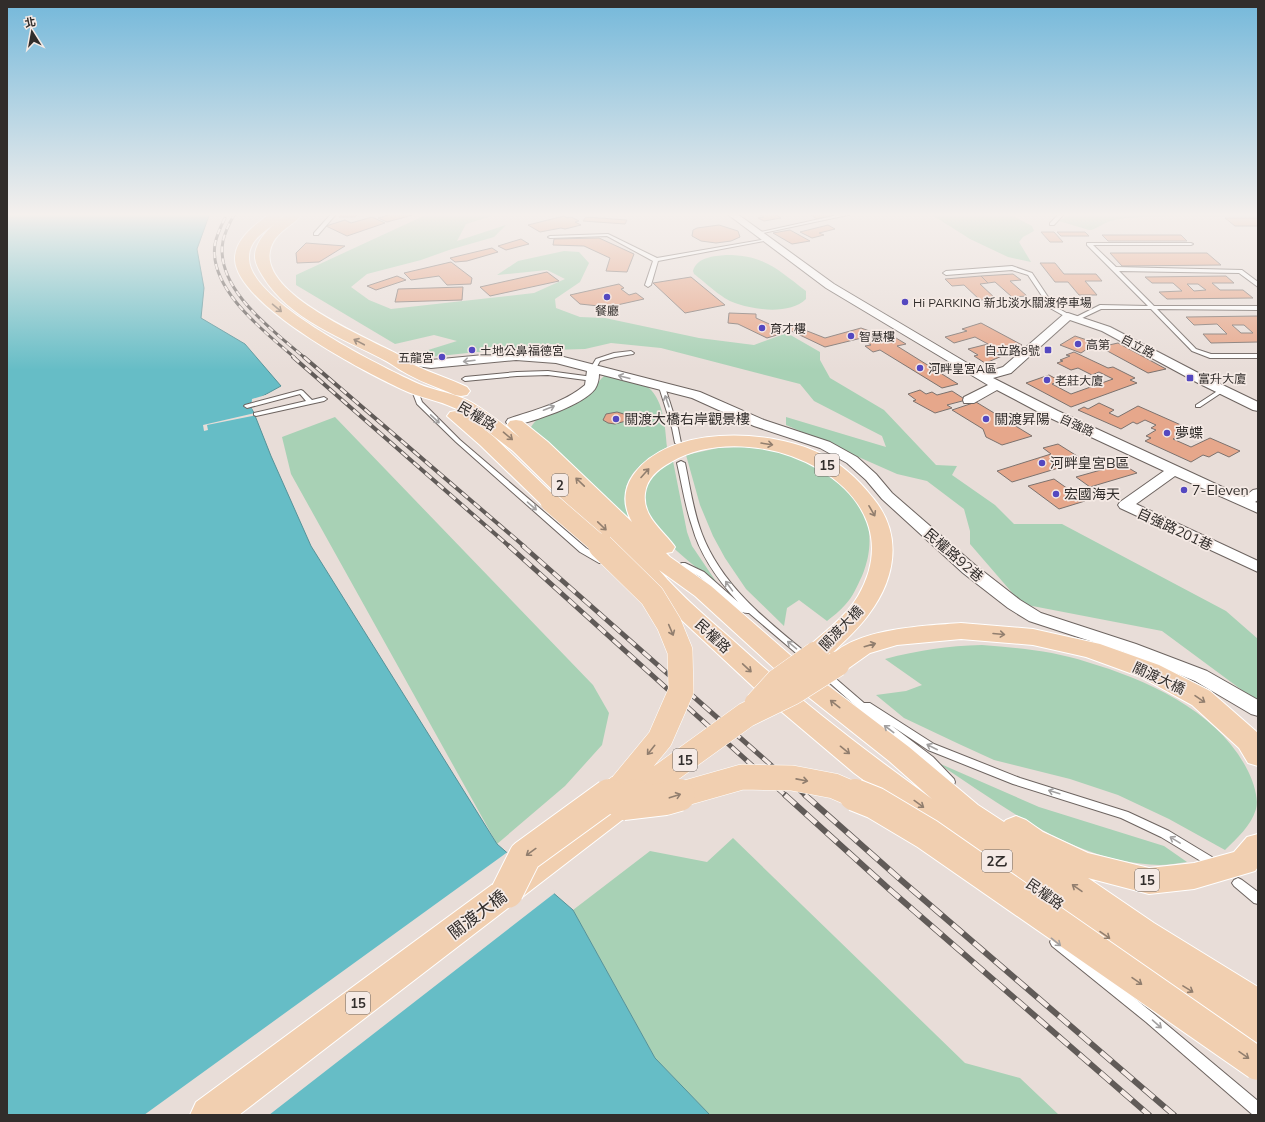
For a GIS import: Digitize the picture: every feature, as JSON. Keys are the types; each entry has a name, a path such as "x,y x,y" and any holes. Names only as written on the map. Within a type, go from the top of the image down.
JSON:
{"main road":[{"name":"民權路","path":"243,265 250,282 262,295 287,316 329,344 363,363 414,388 463,405 482,417 520,447 644,567 667,594 772,690 864,765 983,851 1137,944 1258,1006"},
{"name":"民權路","path":"264,265 274,282 294,301 334,329 394,359 406,367 461,391 513,422 541,446 662,562 703,591 816,665 898,754 968,813 1137,944 1258,1034"},
{"path":"438,397 446,410 465,422 487,441 550,502 617,560 652,596 669,624 680,651 681,691 660,739 622,785 525,856 506,892"},
{"name":"關渡大橋","path":"208,1115 623,804 746,715 793,692 870,596 880,568 883,539 874,512 853,486 825,463 801,452 766,443 737,441 707,444 680,450 655,463 642,476 637,485 635,499 636,509 652,535 682,566 703,591"},
{"name":"關渡大橋","path":"816,665 861,647 897,637 961,631 1033,637 1090,650 1156,674 1201,698 1249,740 1258,756"},
{"name":"15","path":"898,754 950,782 1033,841 1083,864 1149,881 1194,876 1244,862 1258,846"},
{"path":"623,804 665,799 712,784 742,777 792,778 834,786 875,803 927,834 1258,1064"}],"street":[{"name":"自強路","path":"802,265 830,286 915,338 997,385 1053,414 1251,506"},
{"path":"983,377 1007,370 1072,318"},
{"name":"自立路","path":"1072,318 1106,329 1222,390 1258,407"},
{"name":"民權路","path":"394,359 438,364 503,357 530,356 556,359 593,374 662,387"},
{"path":"513,422 572,399 590,387 593,374"},
{"path":"969,400 997,385"},
{"name":"民權路92巷","path":"662,387 696,395 759,423 825,445 852,460 871,477 887,496 969,569 1019,607 1035,617 1130,648 1201,676 1258,708"},
{"name":"自強路201巷","path":"1173,471 1125,506 1258,567"},
{"path":"1251,506 1258,493"}],"lane":[{"path":"648,285 654,265"},
{"path":"1110,265 1194,350 1210,356 1258,356"},
{"path":"946,273 1012,268 1030,274 1052,306 1072,318 1100,307 1258,308"},
{"path":"1114,269 1240,270 1258,285"},
{"path":"465,379 517,374 593,374 598,360 614,355 631,353"},
{"path":"662,387 676,428 678,443"},
{"path":"414,388 419,404 458,441 583,550 646,585 667,594"},
{"path":"1198,406 1222,390"},
{"path":"247,406 301,392 311,402"},
{"path":"256,414 324,399"},
{"path":"682,462 698,533 706,553 732,590 755,615 854,697 880,722 929,760 950,782"},
{"path":"682,566 701,574 736,605 755,615"},
{"path":"854,697 931,748 1016,781 1124,815 1165,834 1208,860"},
{"name":"2乙","path":"864,765 879,791 923,836 1015,910"},
{"path":"1238,883 1258,898"},
{"path":"1046,934 1150,1018 1258,1110"}],"green space":[{"path":"317,265 400,265 367,274 351,287 369,300 391,309 534,293 565,279 547,270 497,275 511,265 588,265 580,282 555,299 556,308 580,317 605,318 699,338 754,345 787,333 820,352 820,360 830,378 884,410 936,465 957,466 952,475 995,505 1014,524 1062,524 1226,611 1258,639 1258,702 1162,631 1022,604 970,544 970,531 964,509 927,481 897,474 786,425 786,417 886,447 882,436 814,401 800,384 661,348 611,343 585,349 477,352 430,357 425,351 457,341 434,335 395,344 296,285 296,275"},
{"path":"770,265 787,276 806,291 806,299 799,304 782,309 772,310 752,308 730,301 714,290 694,274 693,271 695,266"},
{"path":"606,375 645,385 656,397 660,405 664,422 667,447 637,469 627,486 625,496 626,508 630,522 533,432 531,427 542,415 550,410 593,389"},
{"path":"335,417 593,685 609,713 602,745 565,786 497,844 291,474 282,437"},
{"path":"741,447 786,453 812,462 828,471 842,482 854,495 862,508 868,524 870,540 868,557 862,576 848,602 827,621 799,600 787,608 784,626 746,589 725,558 713,536 700,505 686,455 718,448"},
{"path":"673,461 687,532 692,546 717,583 695,567 671,545 660,533 645,508 644,495 647,484 654,475"},
{"path":"982,645 1022,649 1074,658 1134,678 1180,701 1200,715 1219,732 1235,750 1248,771 1257,800 1256,809 1251,821 1225,850 1169,819 1118,795 1070,779 994,760 904,718 876,695 906,691 922,685 885,659 933,649"},
{"path":"936,762 1039,807 1164,846 1187,862 1160,865 1129,862 1098,854 1070,843 1042,830 1015,814"},
{"path":"733,838 965,1063 1020,1078 1059,1115 710,1115 655,1058 573,910 650,851 707,862"}],"water":[{"path":"7,265 200,265 204,288 201,318 245,344 281,386 250,403 271,456 311,546 497,844 573,910 655,1058 710,1115 7,1115"}],"pier":[{"path":"272,393 253,403 257,415 207,425 208,430 204,431 203,425 255,413 251,407 252,399"},
{"path":"509,851 556,892 269,1115 144,1115"}],"building":[{"path":"437,265 455,265 472,278 471,284 447,285 439,276 411,280 404,273"},
{"path":"608,265 630,265 627,272 606,271"},
{"path":"1042,265 1057,265 1064,274 1096,274 1102,281 1085,281 1097,295 1079,295 1068,282 1055,282"},
{"path":"1121,265 1185,265 1122,266"},
{"path":"547,272 559,281 490,296 480,287"},
{"path":"1013,274 1021,280 1010,281 1027,296 1012,297 995,282 988,283 981,276"},
{"path":"397,276 406,280 376,290 367,286"},
{"path":"981,276 988,283 980,284 996,299 980,300 964,285 952,286 945,279"},
{"path":"1226,276 1234,283 1212,283 1220,290 1243,290 1253,298 1167,299 1159,292 1182,291 1173,283 1152,283 1145,277","holes":["1187,284 1198,284 1206,290 1194,291"]},
{"path":"691,277 725,305 685,313 653,283"},
{"name":"餐廳","path":"619,284 624,288 621,289 629,295 636,293 644,299 608,307 580,304 570,295"},
{"path":"463,287 462,300 395,302 398,289"},
{"name":"育才樓","path":"729,313 756,314 756,318 787,332 767,338 738,324 728,323"},
{"path":"1258,316 1258,342 1211,343 1203,334 1227,334 1217,324 1194,325 1186,317","holes":["1232,325 1244,325 1253,333 1241,333"]},
{"path":"981,323 1022,345 996,353 1002,356 988,362 991,364 988,365 974,356 978,355 968,349 988,344 975,337 954,343 945,337 967,331 962,329"},
{"name":"智慧樓","path":"792,325 825,338 861,328 878,334 825,347 785,328"},
{"name":"高第","path":"1075,336 1096,343 1081,353 1060,345"},
{"name":"河畔皇宮A區","path":"896,338 906,344 897,346 958,384 942,388 880,350 873,352 865,346 871,345 868,343"},
{"path":"1118,343 1166,369 1148,373 1100,347"},
{"name":"老莊大廈","path":"1074,352 1108,368 1113,367 1135,378 1130,380 1137,383 1071,407 1026,383 1049,375 1060,381 1052,384 1071,394 1113,379 1099,372 1092,375 1078,368 1071,370 1057,363 1063,361 1060,360 1070,356 1066,355"},
{"name":"河畔皇宮A區","path":"920,390 926,394 932,392 937,395 952,391 966,400 947,405 952,408 935,413 913,401 916,400 908,394"},
{"name":"關渡昇陽","path":"976,402 1032,436 1002,445 986,437 983,429 952,410"},
{"name":"夢蝶","path":"1099,403 1114,410 1109,413 1118,417 1138,406 1190,429 1173,439 1191,447 1210,438 1240,451 1229,457 1218,452 1209,457 1203,455 1191,462 1145,441 1151,438 1146,436 1156,430 1151,428 1156,425 1145,420 1137,424 1133,422 1121,429 1078,410 1084,407 1088,409"},
{"name":"關渡大橋右岸觀景樓","path":"617,412 627,415 626,421 615,424 608,423 603,420 606,414"},
{"name":"河畔皇宮B區","path":"1058,444 1085,461 1069,466 1064,463 1059,464 1062,467 1012,482 997,471 1051,454 1043,448"},
{"name":"宏國海天","path":"1122,464 1137,473 1090,487 1076,477"},
{"name":"宏國海天","path":"1054,479 1085,501 1059,509 1028,486"}],"railway":[{"path":"216,265 220,277 229,293 241,308 269,336 295,358"},
{"path":"225,265 228,276 237,292 249,307 263,322 305,358"},
{"path":"293,357 510,547"},
{"path":"304,357 525,547"},
{"path":"509,546 786,796"},
{"path":"523,546 806,796"},
{"path":"785,795 889,889 1149,1115"},
{"path":"805,795 901,880 1174,1115"}],"place":[{"name":"餐廳","path":"607,297"},
{"name":"Hi PARKING 新北淡水關渡停車場","path":"905,302"},
{"name":"育才樓","path":"762,328"},
{"name":"智慧樓","path":"851,336"},
{"name":"高第","path":"1078,344"},
{"name":"土地公鼻福德宮","path":"472,350"},
{"name":"自立路8號","path":"1048,350"},
{"name":"五龍宮","path":"442,357"},
{"name":"河畔皇宮A區","path":"920,368"},
{"name":"富升大廈","path":"1190,378"},
{"name":"老莊大廈","path":"1047,380"},
{"name":"關渡大橋右岸觀景樓","path":"616,419"},
{"name":"關渡昇陽","path":"986,419"},
{"name":"夢蝶","path":"1167,433"},
{"name":"河畔皇宮B區","path":"1042,463"},
{"name":"7-Eleven","path":"1184,490"},
{"name":"宏國海天","path":"1056,494"}]}
